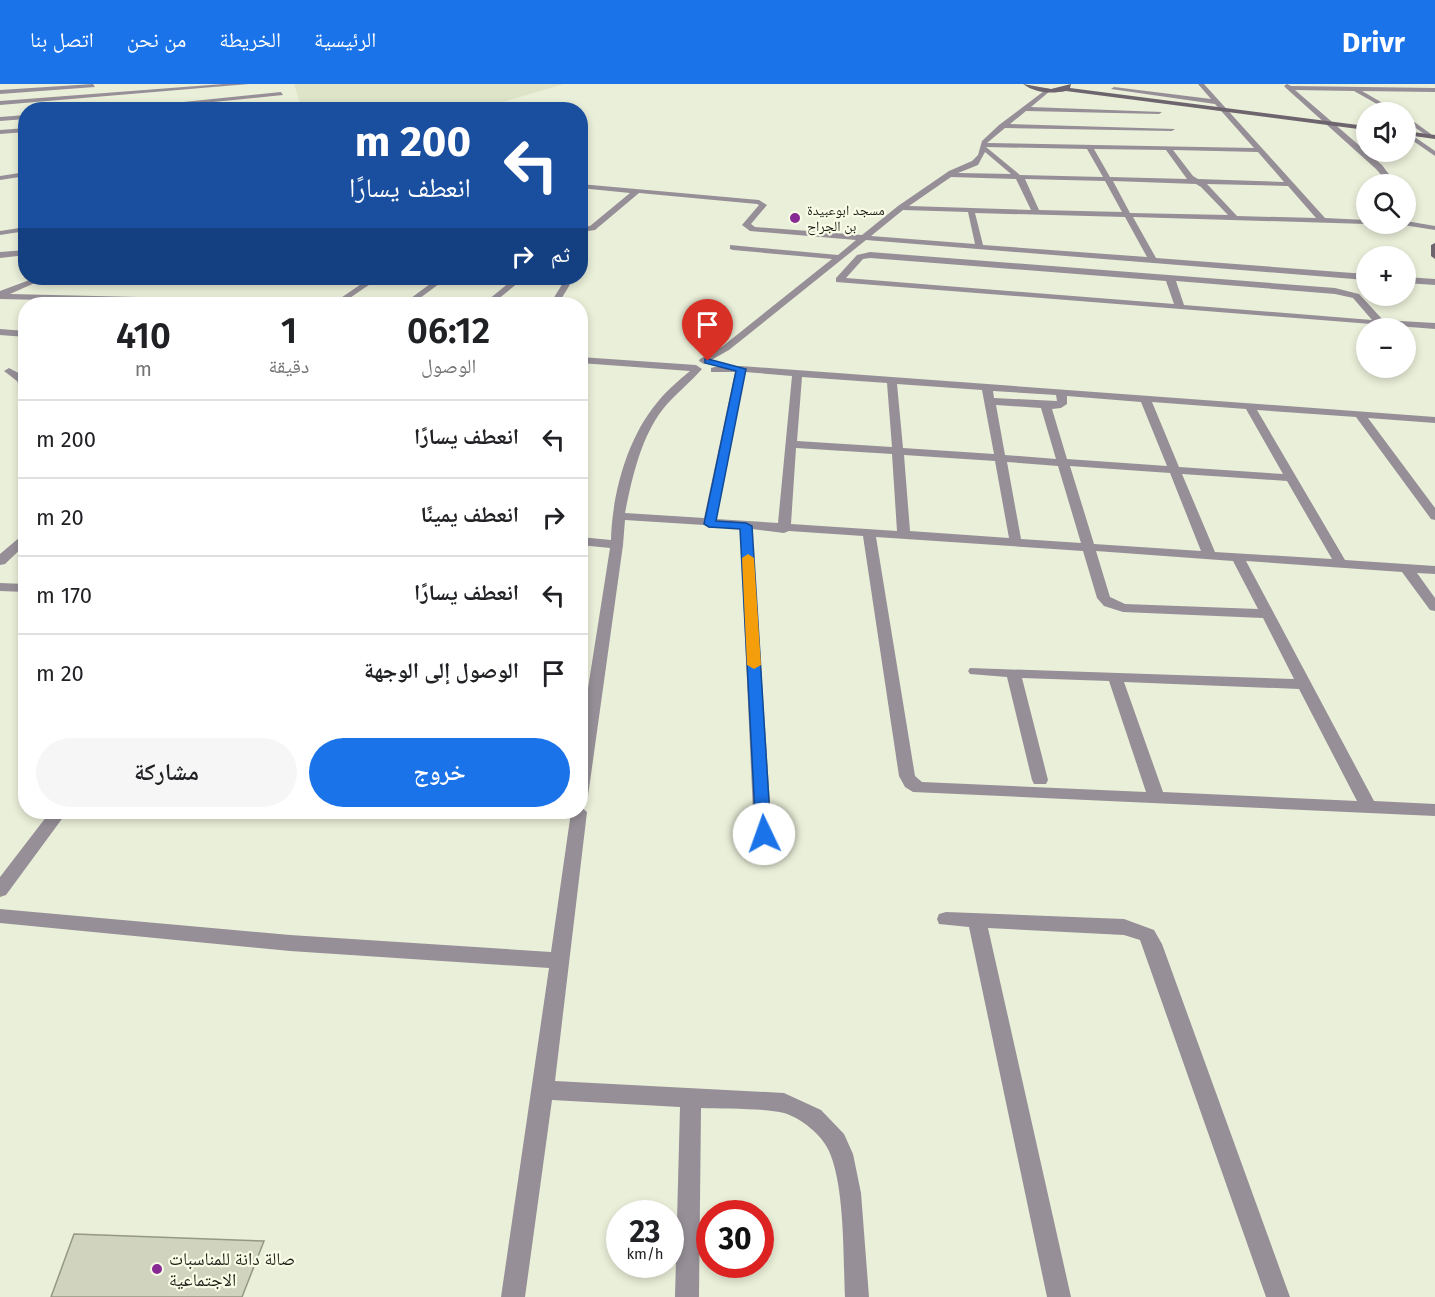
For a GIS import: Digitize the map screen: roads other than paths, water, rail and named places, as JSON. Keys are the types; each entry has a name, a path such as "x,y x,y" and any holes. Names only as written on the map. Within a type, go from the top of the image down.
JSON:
{"street":[{"path":"123,102 127,84"},
{"path":"0,103 246,84"},
{"path":"1144,84 1159,112 1178,136"},
{"path":"1202,84 1323,221"},
{"path":"1408,84 1435,99"},
{"path":"0,92 102,85"},
{"path":"1025,85 1048,90 1067,86 1356,126"},
{"path":"1067,86 1220,106"},
{"path":"1287,86 1435,90"},
{"path":"1287,86 1385,174"},
{"path":"1114,89 1151,97"},
{"path":"1354,89 1377,102"},
{"path":"588,742 617,545 619,516 633,455 643,431 656,410 726,348 837,257 949,175 975,163 981,155 982,147 1000,126 1026,109 1048,90"},
{"path":"196,102 280,94"},
{"path":"1026,109 1159,112"},
{"path":"0,119 18,118"},
{"path":"1416,125 1433,136"},
{"path":"1000,126 1172,129"},
{"path":"0,132 9,135 18,132"},
{"path":"1416,133 1433,136"},
{"path":"1416,140 1435,154"},
{"path":"1183,142 1188,148"},
{"path":"982,147 1089,146 1261,150"},
{"path":"1089,146 1154,260"},
{"path":"982,147 1019,176 1026,186 1036,213"},
{"path":"1168,148 1190,178 1204,184 1235,218"},
{"path":"0,178 18,175"},
{"path":"949,175 1289,184"},
{"path":"588,187 759,202 763,205 746,225 753,229 1356,276"},
{"path":"588,229 592,228 637,191"},
{"path":"1149,204 1157,216"},
{"path":"901,208 1356,222"},
{"path":"971,211 980,246"},
{"path":"1416,224 1435,228"},
{"path":"0,233 18,230"},
{"path":"1435,242 1435,256"},
{"path":"733,247 837,257"},
{"path":"0,255 18,253"},
{"path":"839,280 860,257 866,255 1180,307 1356,321"},
{"path":"813,278 839,280 1170,278 1343,291 1360,299 1376,318"},
{"path":"1170,278 1180,307"},
{"path":"1416,281 1435,282"},
{"path":"0,295 25,285"},
{"path":"346,297 364,285"},
{"path":"417,297 433,285"},
{"path":"496,297 511,285"},
{"path":"0,295 68,297"},
{"path":"1416,325 1435,326"},
{"path":"0,332 18,333"},
{"path":"588,360 741,369 1435,420"},
{"path":"709,524 741,369"},
{"path":"9,371 18,377"},
{"path":"784,528 797,373"},
{"path":"892,380 904,536"},
{"path":"987,387 1016,544"},
{"path":"990,401 1062,404 1061,392"},
{"path":"1145,399 1210,556"},
{"path":"1045,405 1104,598 1115,606 1267,614"},
{"path":"1249,406 1341,564"},
{"path":"1359,414 1435,516"},
{"path":"791,444 1291,478"},
{"path":"619,516 709,524 1435,570"},
{"path":"746,526 764,834"},
{"path":"869,534 907,776 911,783 927,790 1435,810"},
{"path":"588,542 617,545"},
{"path":"0,561 18,544"},
{"path":"1238,558 1369,807"},
{"path":"1407,569 1435,607"},
{"path":"0,587 18,588"},
{"path":"975,671 1304,684"},
{"path":"1013,672 1040,780"},
{"path":"1114,676 1157,799"},
{"path":"0,890 54,819"},
{"path":"513,1297 578,819"},
{"path":"0,916 290,943 560,961"},
{"path":"946,919 1124,927 1147,935 1153,944 1278,1297"},
{"path":"976,921 1059,1297"},
{"path":"543,1090 784,1103 804,1111 823,1125 837,1142 846,1170 857,1297"},
{"path":"687,1297 691,1098"}],"place":[{"name":"مسجد ابوعبيدة بن الجراح","path":"795,218"},
{"name":"صالة دانة للمناسبات الاجتماعية","path":"157,1269"}]}
